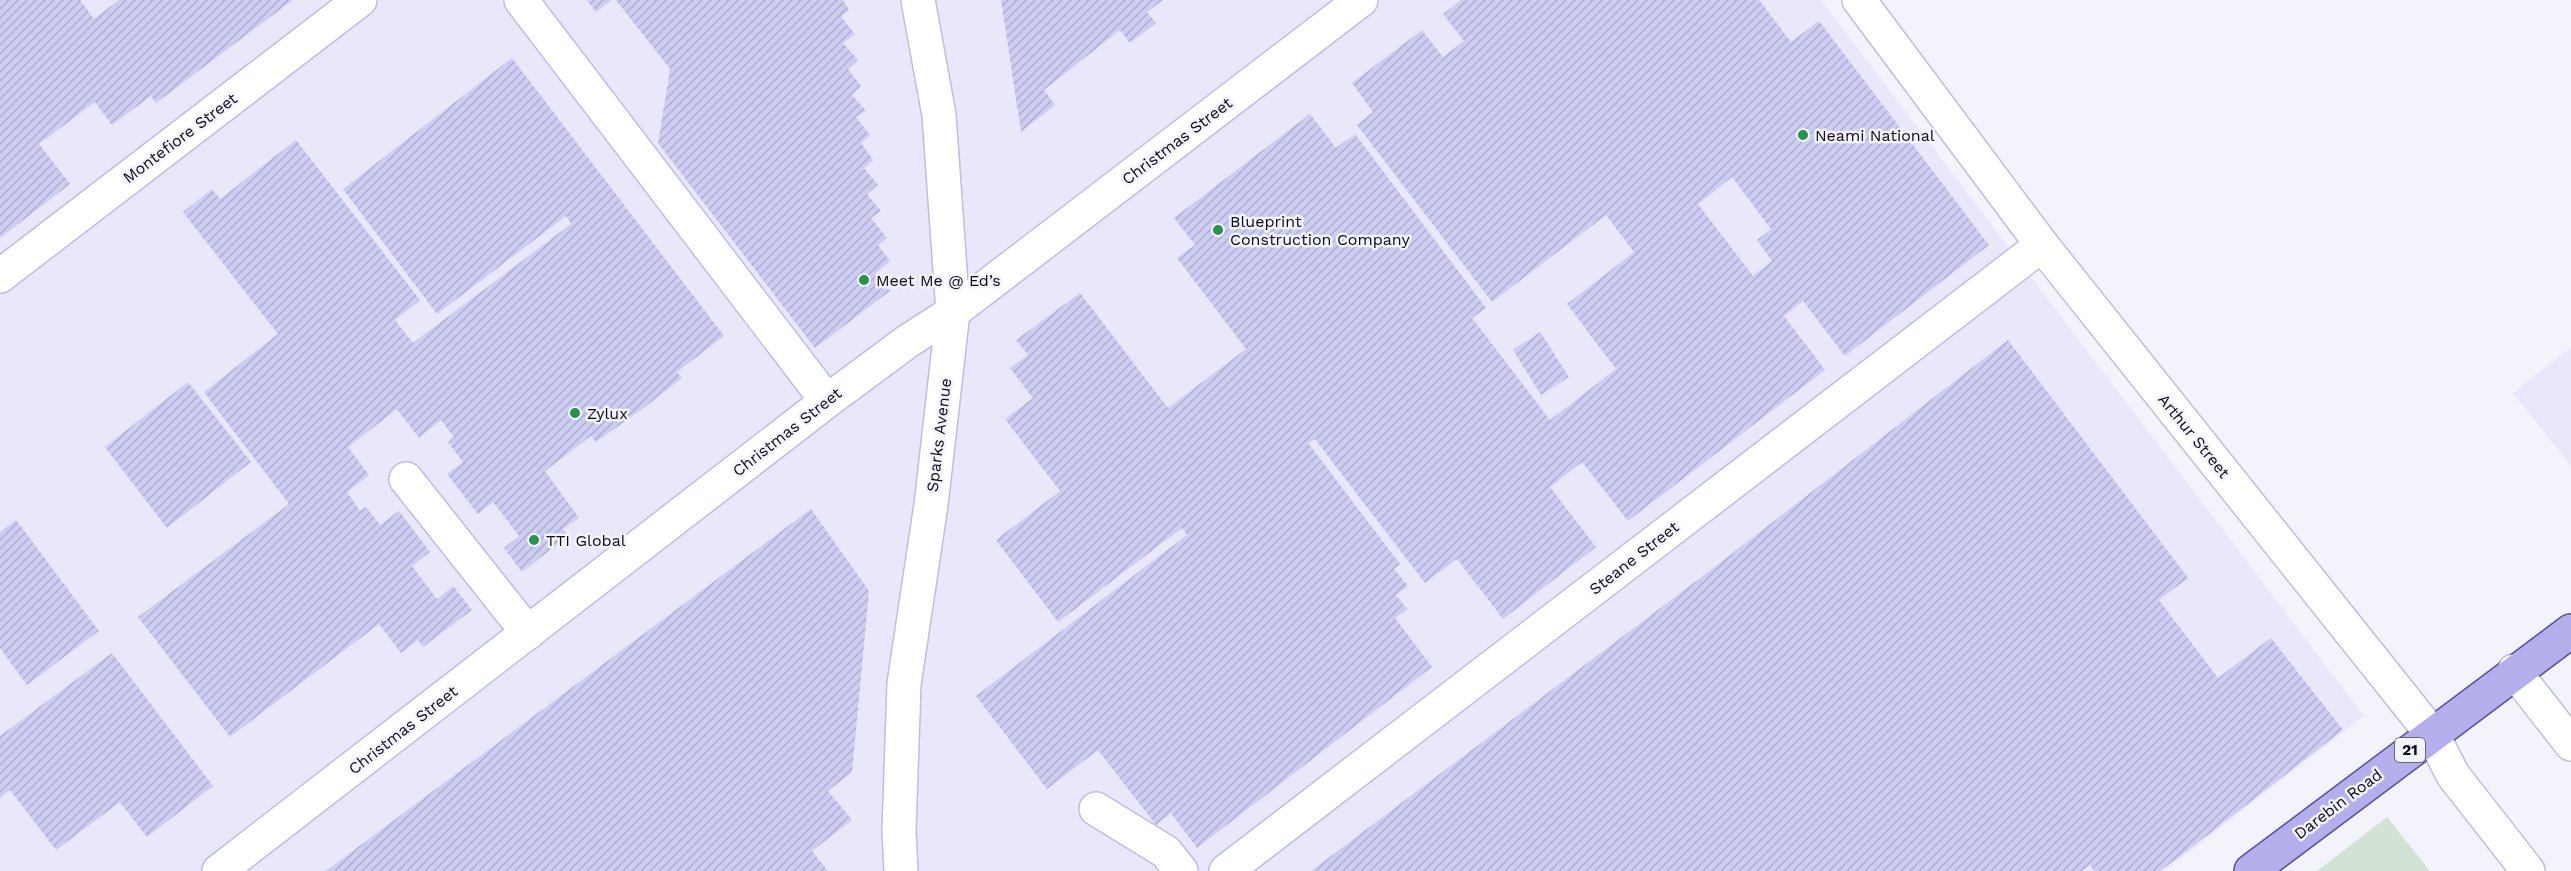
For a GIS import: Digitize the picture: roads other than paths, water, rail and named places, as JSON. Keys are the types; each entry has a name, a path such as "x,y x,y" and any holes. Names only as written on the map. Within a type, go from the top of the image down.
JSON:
{"main road":[{"name":"Darebin Road","path":"2251,871 2514,671 2571,631"}],"street":[{"name":"Montefiore Street","path":"0,276 360,0"},
{"path":"521,0 827,401"},
{"name":"Sparks Avenue","path":"901,871 899,831 904,684 931,504 954,312 939,115 918,0"},
{"name":"Christmas Street","path":"219,871 827,401 908,341 954,312 1361,0"},
{"name":"Arthur Street","path":"1859,0 2042,245 2432,734 2453,776 2528,871"},
{"name":"Steane Street","path":"1226,871 2042,245"},
{"path":"406,479 528,633"},
{"path":"2514,671 2571,744"},
{"path":"1096,809 1166,852 1181,871"}],"place":[{"name":"Neami National","path":"1803,135"},
{"name":"Blueprint Construction Company","path":"1218,230"},
{"name":"Meet Me @ Ed’s","path":"864,280"},
{"name":"Zylux","path":"575,413"},
{"name":"TTI Global","path":"534,540"}]}
